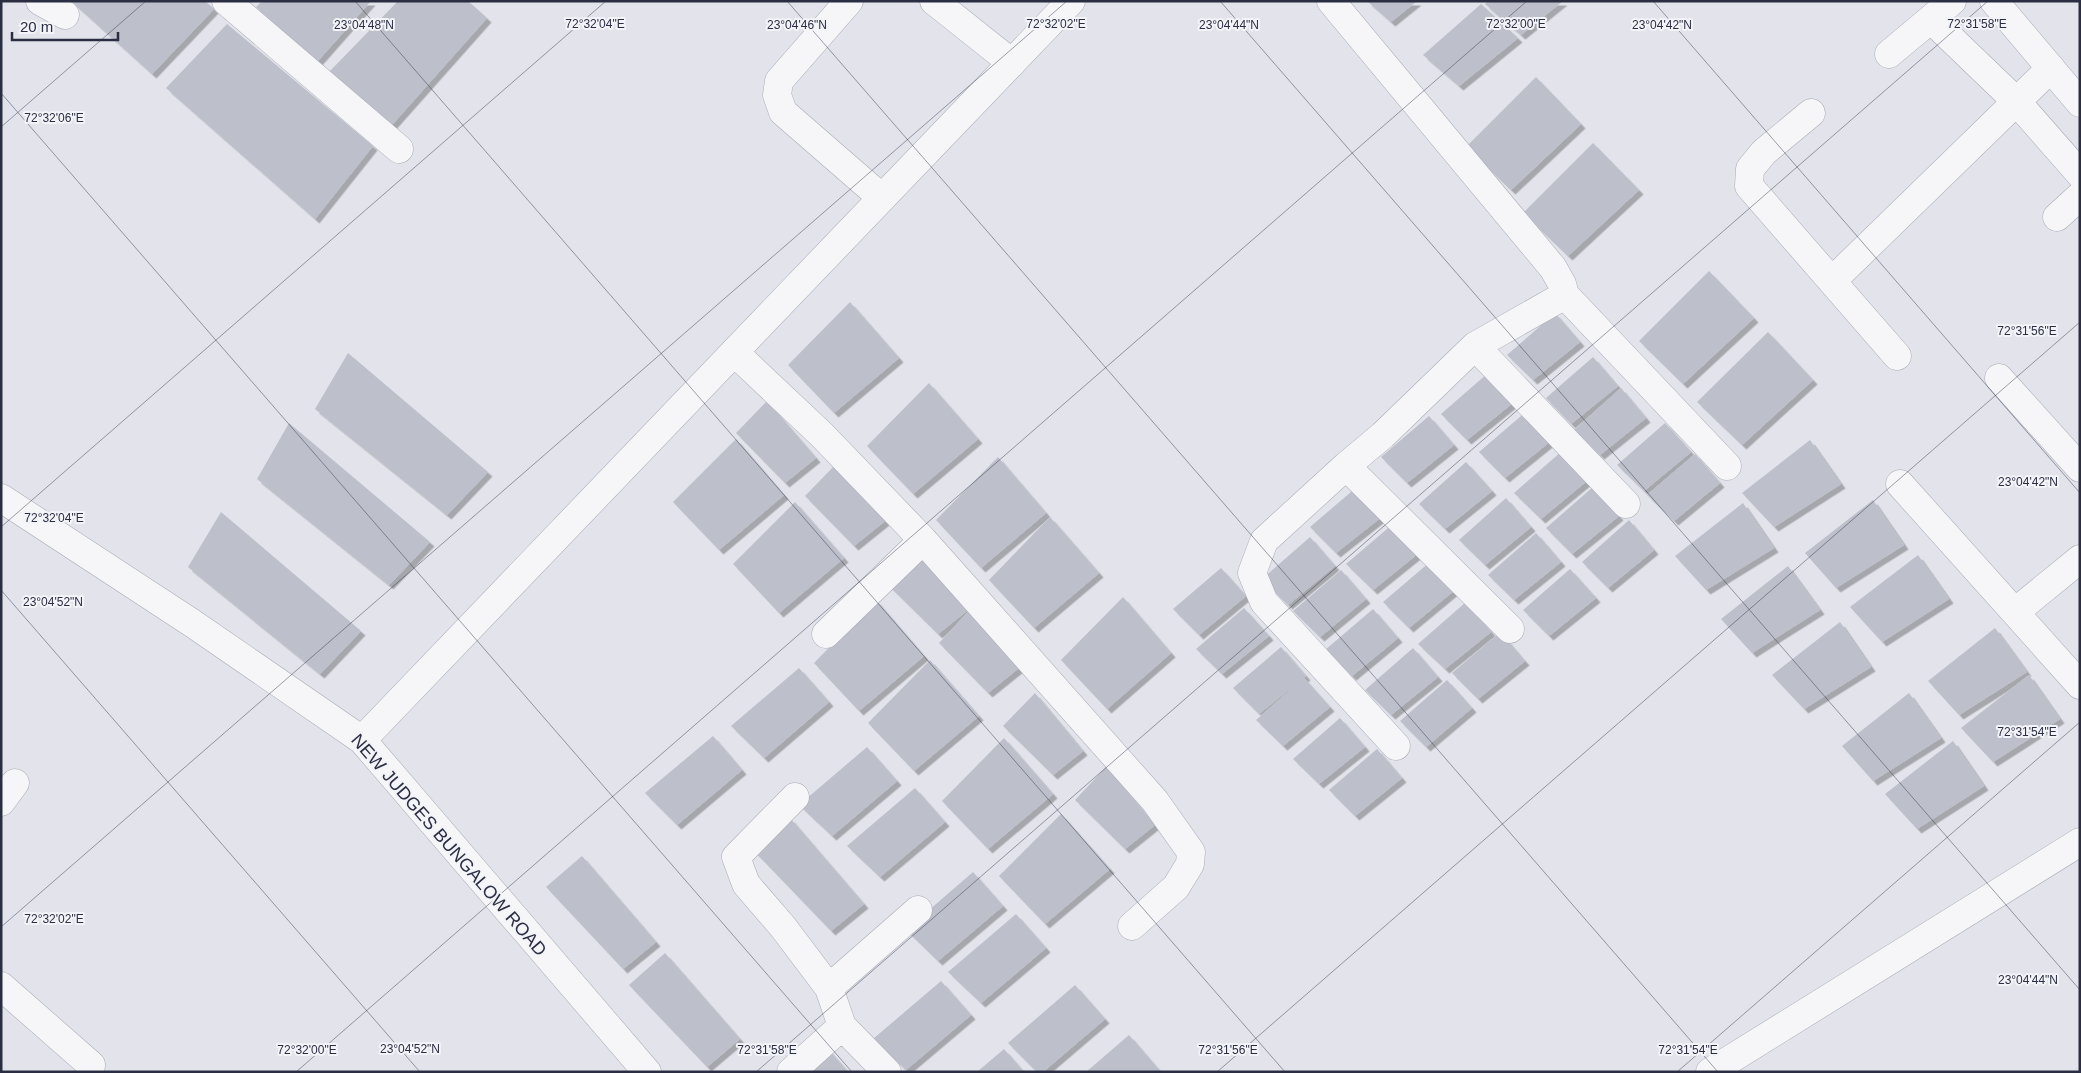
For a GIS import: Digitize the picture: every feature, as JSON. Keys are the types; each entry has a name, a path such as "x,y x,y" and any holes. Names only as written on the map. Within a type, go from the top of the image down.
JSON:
{"street":[{"path":"40,1 65,16"},
{"path":"226,1 399,149"},
{"path":"849,1 779,81 777,96 783,112 882,198"},
{"path":"934,1 1012,63"},
{"path":"362,740 1071,1"},
{"path":"1331,1 1553,268 1562,284 1564,295 1727,466"},
{"path":"1994,1 2080,103"},
{"path":"1889,54 1942,10"},
{"path":"1942,10 1940,28 2017,102 2080,174"},
{"path":"1833,280 2051,68"},
{"path":"1811,113 1764,152 1750,169 1749,186 1833,280 1897,356"},
{"path":"2056,217 2080,196"},
{"path":"1396,746 1264,602 1252,573 1264,541 1383,435 1476,346 1564,295"},
{"path":"1476,346 1626,504"},
{"path":"734,352 822,435 923,540 1155,801 1191,852 1190,864 1176,887 1132,926"},
{"path":"1999,378 2080,468"},
{"path":"1346,466 1510,629"},
{"path":"1900,484 2080,685"},
{"name":"NEW JUDGES BUNGALOW ROAD","path":"1,498 192,623 362,740 646,1072"},
{"path":"826,634 923,540"},
{"path":"2015,612 2080,560"},
{"path":"795,796 736,857 746,884 783,927 829,988 842,1026 887,1072"},
{"path":"1710,1072 2080,842"},
{"path":"829,988 918,910"},
{"path":"1,986 91,1065 90,1072"},
{"path":"790,1072 842,1026"}],"building":[{"path":"71,1 205,1 214,9 152,74"},
{"path":"262,1 371,1 317,62 256,7"},
{"path":"398,1 468,1 487,18 391,126 330,71"},
{"path":"1367,1 1417,1 1391,22"},
{"path":"1488,1 1563,1 1521,35 1485,4"},
{"path":"1481,4 1518,38 1459,86 1423,55"},
{"path":"227,24 373,146 315,219 166,88"},
{"path":"1536,77 1581,124 1511,190 1466,147"},
{"path":"1593,143 1639,190 1568,256 1523,213"},
{"path":"1709,271 1754,318 1683,384 1639,341"},
{"path":"850,302 899,358 834,413 788,365"},
{"path":"1555,313 1580,342 1533,380 1507,355"},
{"path":"1768,332 1813,380 1742,445 1697,402"},
{"path":"348,353 488,472 447,515 315,409"},
{"path":"1593,357 1618,386 1571,424 1546,398"},
{"path":"1488,373 1514,402 1467,440 1441,414"},
{"path":"929,383 978,439 913,494 867,446"},
{"path":"1621,388 1646,418 1600,455 1574,430"},
{"path":"767,401 816,458 785,483 736,433"},
{"path":"1527,411 1552,440 1505,478 1479,452"},
{"path":"1429,416 1454,445 1407,483 1381,457"},
{"path":"289,423 430,542 389,585 257,479"},
{"path":"1665,423 1691,452 1644,491 1617,465"},
{"path":"736,439 784,495 719,550 673,502"},
{"path":"1810,440 1841,484 1774,527 1742,493"},
{"path":"1562,451 1588,480 1541,519 1514,493"},
{"path":"1695,454 1720,483 1674,521 1647,495"},
{"path":"998,457 1046,513 981,568 936,520"},
{"path":"1466,462 1492,491 1445,529 1419,504"},
{"path":"836,464 885,521 854,546 805,496"},
{"path":"1358,486 1384,515 1336,553 1310,527"},
{"path":"1593,487 1619,516 1572,554 1546,528"},
{"path":"1506,498 1531,527 1485,565 1459,540"},
{"path":"1873,500 1904,545 1836,588 1805,553"},
{"path":"795,502 844,558 779,613 733,564"},
{"path":"1743,503 1774,548 1706,590 1675,556"},
{"path":"221,512 361,631 320,674 188,567"},
{"path":"1050,517 1099,573 1034,628 989,580"},
{"path":"1629,520 1654,550 1608,588 1582,562"},
{"path":"1394,523 1420,552 1373,590 1346,564"},
{"path":"1536,533 1561,562 1514,600 1488,575"},
{"path":"1310,537 1335,566 1288,605 1262,579"},
{"path":"919,552 968,610 938,634 888,585"},
{"path":"1918,555 1949,599 1882,642 1850,607"},
{"path":"1431,561 1456,589 1409,628 1383,602"},
{"path":"1788,566 1820,610 1752,653 1721,619"},
{"path":"1221,568 1246,596 1199,635 1173,609"},
{"path":"1570,569 1596,598 1549,636 1523,610"},
{"path":"1341,570 1366,599 1320,637 1293,611"},
{"path":"1123,597 1171,653 1107,709 1061,660"},
{"path":"876,600 924,656 859,711 814,663"},
{"path":"1466,602 1491,632 1445,669 1418,644"},
{"path":"1244,608 1269,636 1222,674 1196,649"},
{"path":"1373,609 1398,638 1352,676 1325,650"},
{"path":"970,610 1019,668 988,693 939,643"},
{"path":"1840,622 1871,667 1804,709 1772,675"},
{"path":"1995,628 2027,672 1959,715 1928,681"},
{"path":"1500,632 1525,661 1478,699 1452,673"},
{"path":"1281,647 1306,676 1259,714 1233,688"},
{"path":"1413,648 1438,677 1391,715 1365,690"},
{"path":"930,660 979,716 914,771 868,723"},
{"path":"799,668 829,702 764,758 731,726"},
{"path":"2029,675 2060,719 1993,762 1961,728"},
{"path":"1304,678 1330,707 1283,746 1256,720"},
{"path":"1447,680 1472,708 1426,747 1400,721"},
{"path":"1035,693 1083,751 1053,775 1003,726"},
{"path":"1909,693 1941,738 1873,781 1842,746"},
{"path":"1340,718 1365,747 1319,784 1293,759"},
{"path":"713,736 742,770 677,825 645,793"},
{"path":"1004,738 1053,794 988,849 942,801"},
{"path":"1953,741 1984,786 1917,829 1885,794"},
{"path":"867,747 897,781 832,836 799,805"},
{"path":"1377,749 1402,778 1355,816 1329,790"},
{"path":"1106,767 1155,825 1125,849 1075,800"},
{"path":"915,788 945,822 880,877 847,846"},
{"path":"1061,814 1110,869 1045,924 999,876"},
{"path":"790,818 864,904 831,931 753,850"},
{"path":"582,856 656,942 623,969 546,887"},
{"path":"973,872 1003,906 938,961 906,930"},
{"path":"1016,914 1046,948 981,1003 948,972"},
{"path":"665,953 740,1039 707,1067 629,985"},
{"path":"941,981 971,1015 906,1070 873,1039"},
{"path":"1075,985 1105,1019 1043,1072 1037,1072 1008,1043"},
{"path":"1129,1035 1159,1070 1156,1072 1086,1072"},
{"path":"827,1048 848,1072 799,1072"},
{"path":"1004,1049 1024,1072 977,1072"}]}
